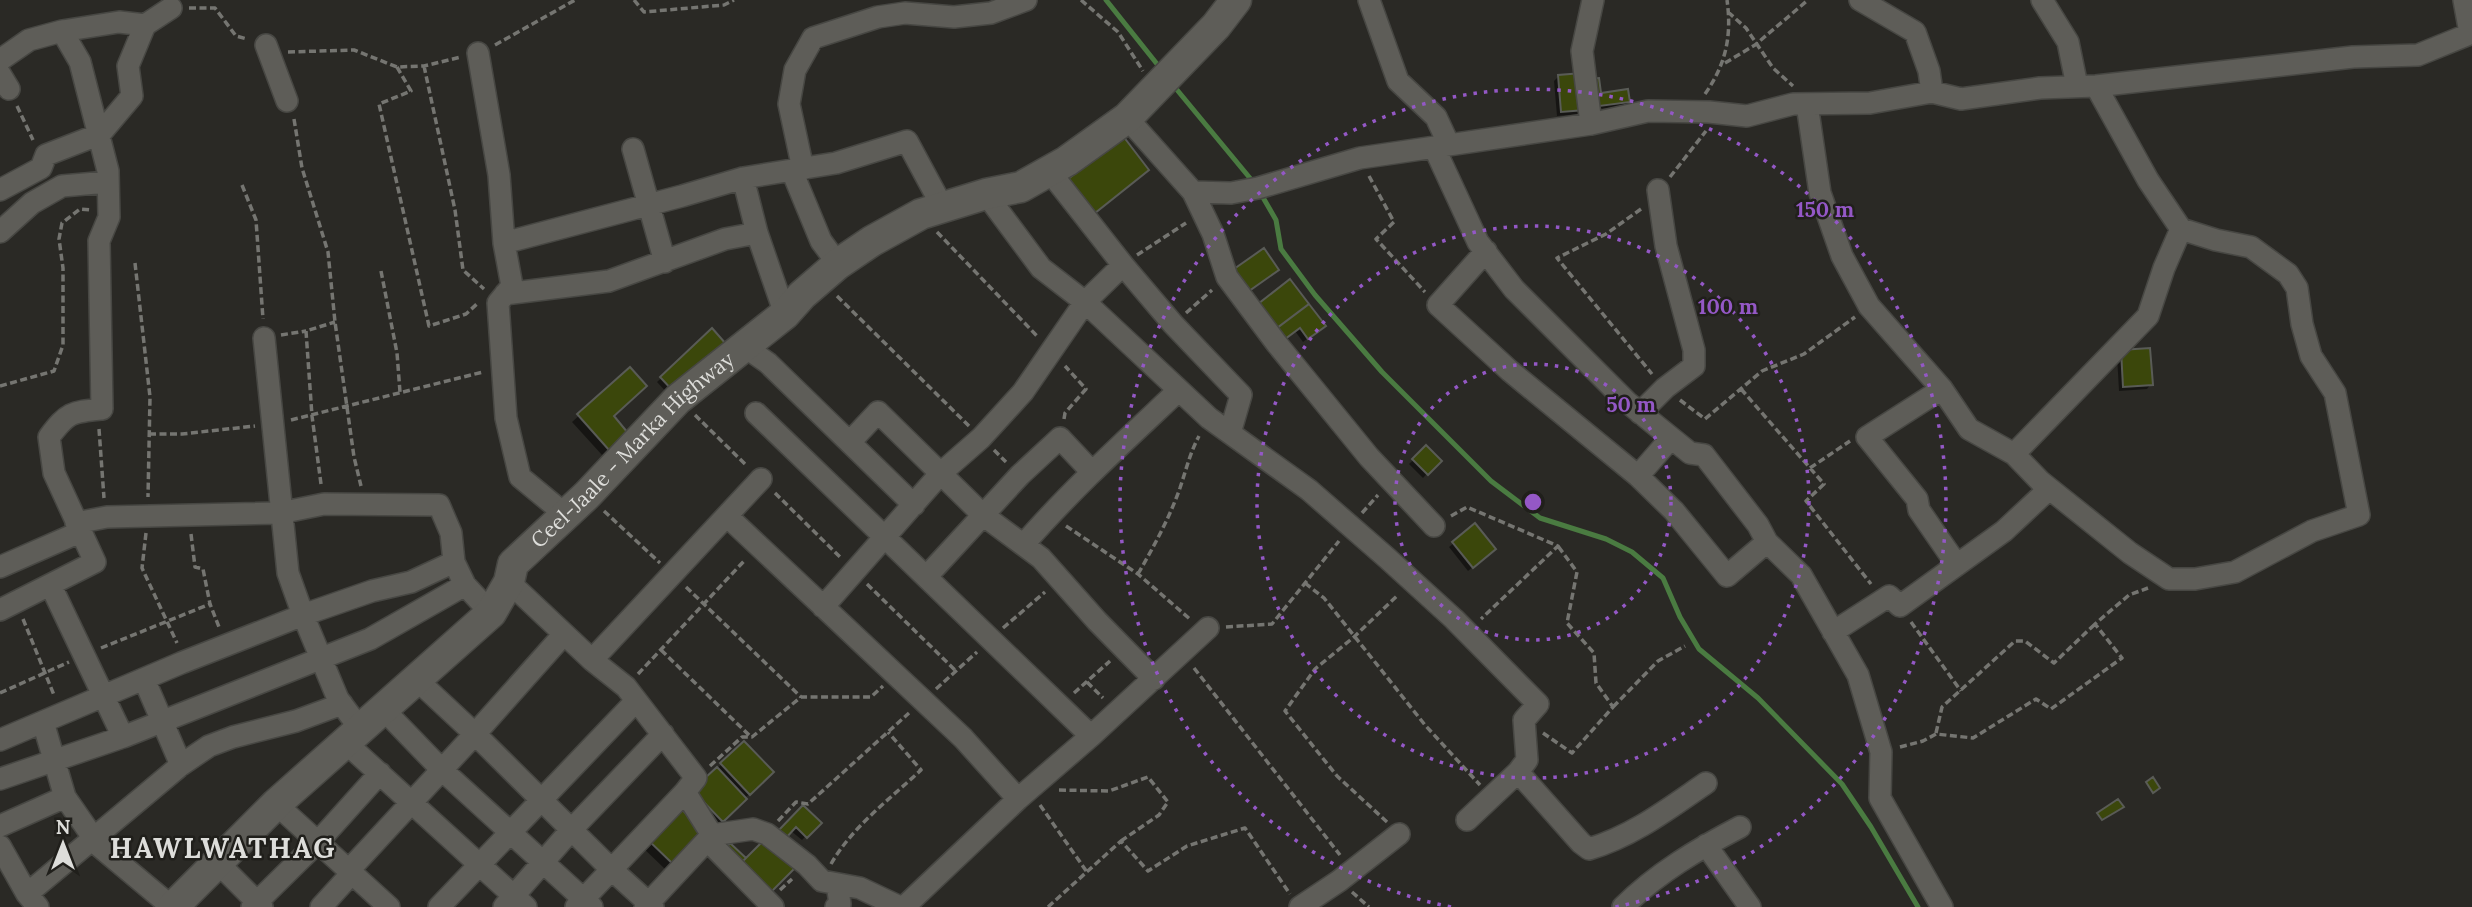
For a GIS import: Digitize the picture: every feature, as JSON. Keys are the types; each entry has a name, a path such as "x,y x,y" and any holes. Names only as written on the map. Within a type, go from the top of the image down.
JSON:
{"street":[{"path":"829,272 798,170 789,104 795,70 813,38 878,17 905,13 954,17 991,13 1026,0"},
{"path":"1369,0 1398,81 1436,117 1442,146 1478,242 1514,289 1627,402 1690,453 1704,455 1758,525 1767,542 1801,575 1858,675 1881,752 1880,798 1942,907"},
{"path":"1591,124 1582,51 1593,0"},
{"path":"1800,104 1819,193 1842,257 1869,306 1942,389 1969,429 2014,454 2049,489 2130,553 2169,579 2195,579 2235,572 2312,531 2359,515 2335,393 2311,356 2302,324 2297,288 2288,274 2251,247 2181,229 2087,86 2068,42 2042,0"},
{"path":"1193,192 1231,193 1258,188 1360,158 1591,124 1647,111 1747,116 1800,104 1870,103 1932,92 1961,99 2040,88 2087,86 2353,57 2418,55 2471,33 2464,0"},
{"name":"Ceel-Jaale - Marka Highway","path":"182,904 276,804 491,613 509,582 513,564 576,505 678,399 785,314 829,272 881,235 932,211 986,194 1021,187 1050,172 1112,131 1165,80 1236,1"},
{"path":"1868,1 1914,32 1929,71 1932,92"},
{"path":"0,190 41,168 46,155 100,134 132,96 128,66 145,25 171,8"},
{"path":"0,60 29,40 62,31 119,22 145,25"},
{"path":"8,606 95,562 54,473 49,437 68,415 102,409 99,241 109,213 108,171 100,134 88,99 80,62 62,31"},
{"path":"266,45 286,101"},
{"path":"478,53 499,174 504,243 512,286 497,297"},
{"path":"1127,118 1193,192 1213,234 1227,276 1277,344 1391,481 1433,526"},
{"path":"504,243 743,178 836,163 907,141 932,211"},
{"path":"633,149 666,262"},
{"path":"1050,172 1173,324 1241,395 1230,433"},
{"path":"743,178 757,233 785,314"},
{"path":"0,232 32,203 62,186 108,182"},
{"path":"1640,413 1665,388 1694,366 1694,350 1666,246 1658,190"},
{"path":"986,194 1041,268 1085,302 1209,418 1309,491 1351,526 1467,632 1538,704 1524,720 1527,760 1518,772 1467,820"},
{"path":"2014,454 2148,316 2181,229"},
{"path":"497,297 609,281 725,239 757,233"},
{"path":"1486,251 1438,305 1510,371 1638,476 1674,511 1727,576 1767,542"},
{"path":"823,607 941,473 981,438 1023,392 1085,302 1123,265"},
{"path":"497,297 506,418 520,477 576,505"},
{"path":"264,338 288,573 354,736 380,773 479,863 515,903 571,830 663,734"},
{"path":"745,347 768,363 914,505"},
{"path":"1942,389 1867,437 1917,499 1919,510 1956,565"},
{"path":"1024,544 1092,472 1179,390"},
{"path":"850,442 878,412 983,515 1041,558 1154,679"},
{"path":"756,413 1091,736"},
{"path":"927,576 1020,475 1060,438 1092,472"},
{"path":"1638,476 1671,438"},
{"path":"592,660 761,479"},
{"path":"1833,632 1892,603 1956,565 2004,531 2049,489"},
{"path":"0,568 78,528 107,517 280,513 324,504 439,505 451,533 454,562 465,585 491,613"},
{"path":"727,516 1024,794"},
{"path":"0,740 226,645 372,591 411,582 454,562"},
{"path":"509,582 631,694 663,734 690,785 715,848 769,905"},
{"path":"0,779 206,706 370,639 465,585"},
{"path":"51,586 123,737"},
{"path":"822,877 860,888 902,907 1206,630"},
{"path":"324,906 412,800 442,771 564,634"},
{"path":"144,679 181,765"},
{"path":"417,680 649,906 712,835 754,829 767,834 822,877 840,904 836,907"},
{"path":"439,907 511,833 631,694"},
{"path":"0,846 32,901 94,839 181,765 209,746 296,721 342,704"},
{"path":"384,710 442,771 544,862 584,904 611,869 690,785"},
{"path":"52,718 54,762 65,797 94,839 99,846 182,904"},
{"path":"1518,772 1589,849 1608,844 1639,829 1706,783"},
{"path":"218,863 257,905 380,773"},
{"path":"0,827 65,797"},
{"path":"276,804 389,907"},
{"path":"1623,907 1640,889 1706,845 1740,827"},
{"path":"1296,901 1352,871 1399,834"},
{"path":"1706,845 1750,907"}],"path":[{"path":"171,8 215,8 236,36 292,53 354,50 397,67 425,66 478,53 575,0"},
{"path":"634,0 644,12 724,5 734,0"},
{"path":"1081,0 1118,32 1165,80"},
{"path":"1692,112 1723,64 1727,0"},
{"path":"1723,64 1755,45 1808,0"},
{"path":"1728,12 1746,28 1773,68 1792,83 1794,95 1800,104"},
{"path":"397,67 411,91 379,104 429,326 467,314 497,297 463,271 455,211 425,66"},
{"path":"4,82 43,161"},
{"path":"286,101 293,114 302,167 328,252 354,457 366,505"},
{"path":"1360,158 1394,222 1376,239 1438,305"},
{"path":"242,185 257,220 264,338 306,331 335,322"},
{"path":"0,386 54,371 63,345 63,268 59,239 62,223 80,209 109,213"},
{"path":"932,211 1086,389 1065,413 1060,438"},
{"path":"1123,265 1203,212"},
{"path":"135,263 150,397 148,517 142,568 186,661"},
{"path":"381,271 397,353 400,392"},
{"path":"829,272 981,438 1020,475"},
{"path":"306,331 312,416 324,504"},
{"path":"149,434 233,430 312,416 400,392 503,369"},
{"path":"1741,389 1824,484 1806,500 1961,691"},
{"path":"678,399 956,671"},
{"path":"102,409 99,442 107,517"},
{"path":"1138,574 1162,533 1180,487 1189,454 1209,418"},
{"path":"1810,468 1860,434 1867,437"},
{"path":"1050,514 1138,574 1206,630 1272,624 1391,481"},
{"path":"576,505 671,574 705,603 801,697"},
{"path":"1433,526 1467,507 1558,546 1577,572 1567,623 1594,653 1596,683 1614,707"},
{"path":"188,517 195,567 203,569 210,604 226,645"},
{"path":"631,694 661,650 758,545"},
{"path":"1467,632 1558,546"},
{"path":"1936,734 1942,707 2015,641 2025,641 2054,663 2129,595 2169,579"},
{"path":"1399,834 1337,776 1285,711 1315,669 1354,637 1413,581"},
{"path":"1305,583 1324,598 1425,725 1490,797"},
{"path":"0,693 210,604"},
{"path":"8,606 45,672 52,718"},
{"path":"1881,752 1923,741 1936,734 1973,738 2036,699 2051,709 2122,658 2095,624"},
{"path":"1524,720 1572,752 1658,661 1685,646"},
{"path":"1060,707 1123,648"},
{"path":"661,650 752,737"},
{"path":"1182,653 1352,871"},
{"path":"690,785 742,737 752,737 801,697 871,697 894,675"},
{"path":"769,905 822,877 837,853 862,825 921,770 887,732"},
{"path":"1024,794 1109,791 1148,777 1168,802 1159,815 1121,841 1049,907"},
{"path":"1024,794 1087,872"},
{"path":"1121,841 1148,871 1187,846 1245,828 1296,901"}],"building":[{"path":"1582,73 1585,110 1561,112 1558,75"},
{"path":"1599,78 1601,93 1628,89 1630,102 1592,107 1588,79"},
{"path":"1123,136 1149,170 1090,217 1063,183"},
{"path":"1264,248 1279,270 1249,291 1234,269"},
{"path":"1290,279 1309,304 1277,328 1258,304"},
{"path":"1309,304 1326,326 1308,339 1300,328 1285,339 1277,328"},
{"path":"712,328 726,344 674,392 660,377"},
{"path":"2150,348 2153,385 2123,387 2121,350"},
{"path":"630,367 647,386 614,416 628,433 609,450 577,414"},
{"path":"1426,445 1442,461 1428,475 1412,459"},
{"path":"1475,523 1496,549 1473,568 1452,542"},
{"path":"744,741 774,772 750,795 720,763"},
{"path":"717,767 747,799 723,822 692,790"},
{"path":"2153,777 2160,788 2153,793 2146,782"},
{"path":"2118,799 2124,807 2102,820 2097,813"},
{"path":"677,805 706,832 674,865 646,838"},
{"path":"803,805 822,823 807,838 796,827 786,838 778,831"},
{"path":"765,839 795,868 769,894 739,865"},
{"path":"730,843 746,858 740,864 724,850"}],"waterway":[{"path":"1106,0 1161,69"},
{"path":"1173,85 1254,183"},
{"path":"1261,194 1276,220 1281,249 1315,295 1382,372 1491,481 1540,518 1606,539 1632,552 1663,578 1680,617 1699,649 1758,698 1842,784 1918,907"}],"district":[{"name":"HAWLWATHAG","path":"223,848"}]}
